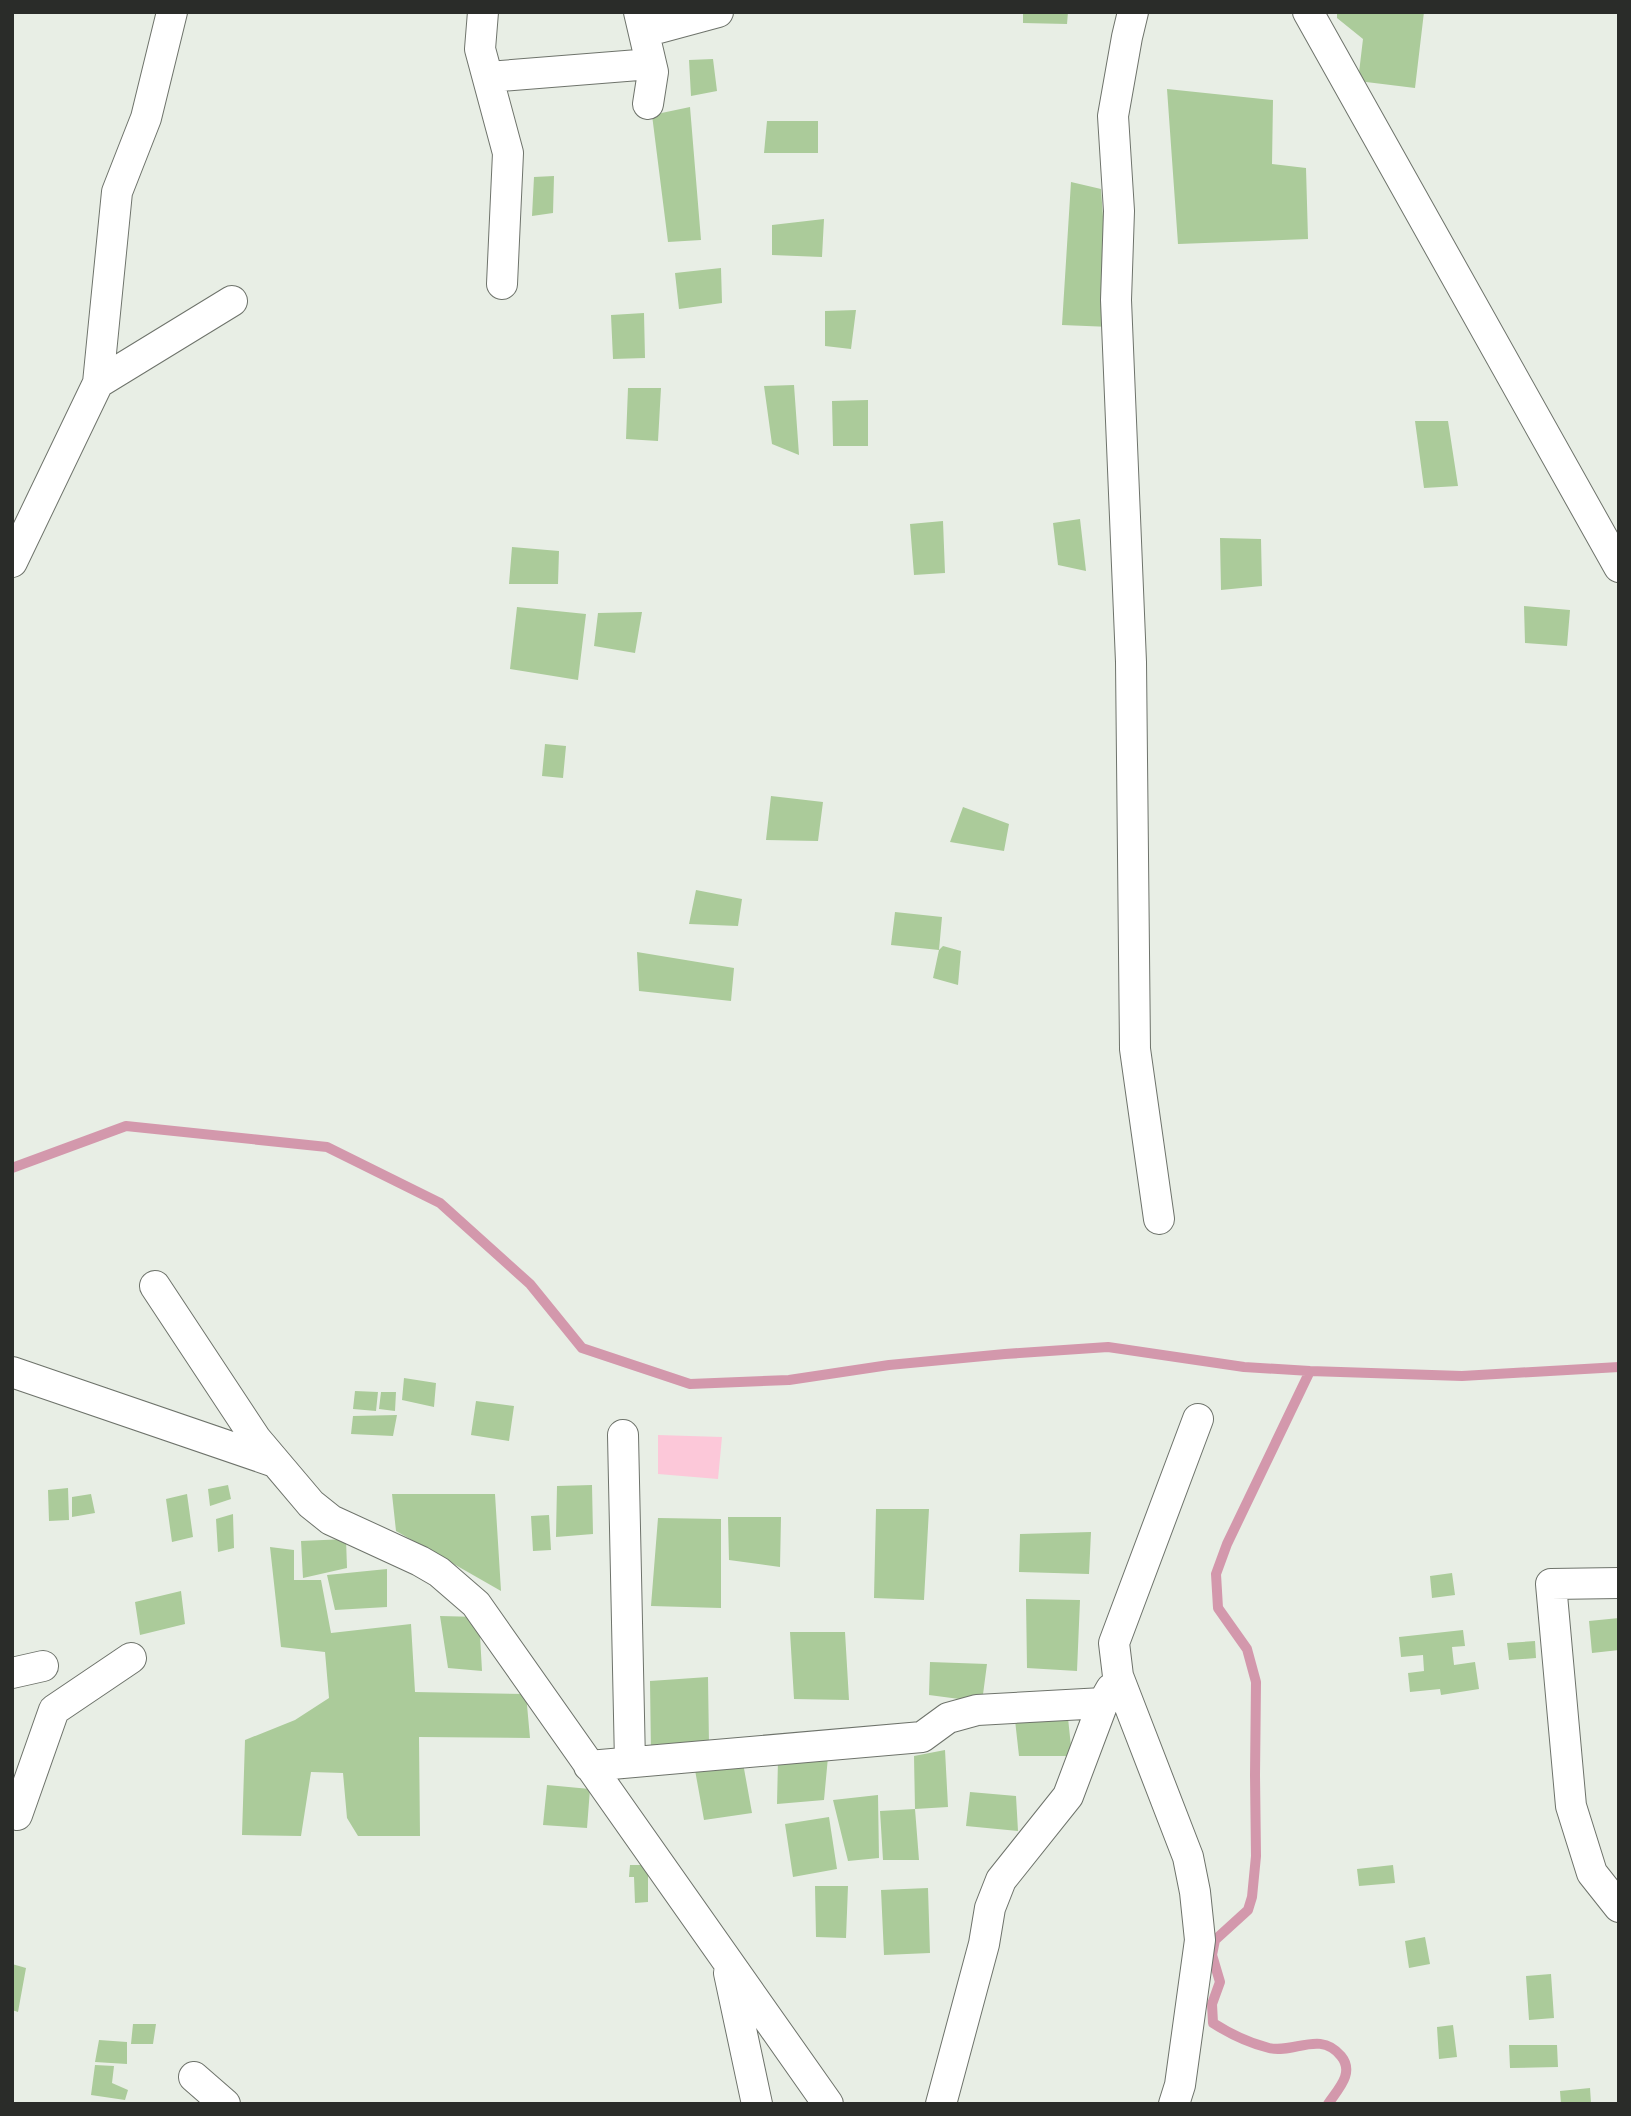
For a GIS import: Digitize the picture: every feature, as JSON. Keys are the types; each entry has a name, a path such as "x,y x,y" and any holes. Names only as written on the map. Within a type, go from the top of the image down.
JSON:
{"street":[{"path":"12,562 98,383 117,192 146,118 172,12"},
{"path":"483,12 481,49 508,153 502,284"},
{"path":"648,104 653,72 642,22 718,12"},
{"path":"1133,12 1126,37 1113,116 1119,211 1116,300 1131,662 1135,1049 1159,1219"},
{"path":"1308,12 1619,567"},
{"path":"488,77 651,64"},
{"path":"98,383 232,301"},
{"path":"155,1286 256,1440 311,1504 331,1520 439,1572 475,1604 828,2104"},
{"path":"12,1372 276,1462"},
{"path":"1174,2104 1180,2085 1200,1940 1195,1892 1188,1857 1118,1676 1114,1643 1198,1419"},
{"path":"622,1436 630,1762"},
{"path":"1619,1583 1551,1584 1571,1807 1592,1873 1619,1907"},
{"path":"12,1809 17,1815 54,1710 131,1658"},
{"path":"12,1673 43,1665"},
{"path":"941,2104 984,1944 990,1908 1001,1880 1068,1796 1103,1703 1118,1676"},
{"path":"589,1766 922,1737 948,1718 977,1710 1103,1703"},
{"path":"726,1959 757,2104"},
{"path":"194,2077 225,2104"}],"shaded area":[{"path":"658,1435 722,1437 718,1479 658,1474"}],"building":[{"path":"1023,12 1068,12 1067,24 1023,23"},
{"path":"1337,12 1424,12 1415,88 1358,81 1363,39 1337,18"},
{"path":"713,59 717,91 691,96 689,60"},
{"path":"1167,89 1273,100 1272,164 1306,168 1308,239 1178,244"},
{"path":"690,107 701,240 668,242 652,115"},
{"path":"767,121 818,121 818,153 764,153"},
{"path":"554,176 553,213 532,216 534,177"},
{"path":"1071,182 1101,189 1111,327 1062,325"},
{"path":"824,219 822,257 772,255 772,225"},
{"path":"721,268 722,303 679,309 675,273"},
{"path":"856,310 851,349 825,346 825,311"},
{"path":"644,313 645,358 613,359 611,315"},
{"path":"794,385 799,455 772,444 764,386"},
{"path":"628,388 661,388 658,441 626,439"},
{"path":"868,400 868,446 833,446 832,401"},
{"path":"1415,421 1448,421 1458,486 1424,488"},
{"path":"1080,519 1086,571 1058,565 1053,523"},
{"path":"943,521 945,573 914,575 910,524"},
{"path":"1220,538 1261,539 1262,586 1221,590"},
{"path":"512,547 559,551 558,584 509,584"},
{"path":"1524,606 1570,610 1567,646 1525,643"},
{"path":"517,607 586,614 578,680 510,669"},
{"path":"642,612 635,653 594,646 598,613"},
{"path":"545,744 566,746 563,778 542,776"},
{"path":"771,796 823,802 818,841 766,840"},
{"path":"963,807 1009,824 1004,851 950,842"},
{"path":"696,890 742,899 738,926 689,924"},
{"path":"895,912 942,917 939,950 891,945"},
{"path":"943,946 961,951 958,985 933,978 939,950"},
{"path":"637,952 734,968 731,1001 639,991"},
{"path":"404,1378 436,1383 434,1407 402,1400"},
{"path":"355,1391 378,1392 376,1411 353,1409"},
{"path":"381,1392 396,1392 395,1411 379,1409"},
{"path":"476,1401 514,1406 509,1441 471,1435"},
{"path":"397,1415 393,1436 351,1434 353,1416"},
{"path":"228,1485 231,1499 210,1506 208,1489"},
{"path":"592,1485 593,1534 556,1537 557,1486"},
{"path":"68,1488 69,1520 49,1521 48,1490"},
{"path":"91,1494 95,1513 72,1517 72,1497"},
{"path":"187,1494 193,1537 172,1542 166,1499"},
{"path":"392,1494 495,1494 501,1591 396,1531"},
{"path":"876,1509 929,1509 924,1600 874,1598"},
{"path":"233,1514 234,1548 218,1552 216,1519"},
{"path":"549,1515 551,1550 533,1551 531,1516"},
{"path":"728,1517 781,1517 780,1567 729,1560"},
{"path":"658,1518 721,1519 721,1608 651,1606"},
{"path":"1091,1532 1089,1574 1019,1572 1020,1534"},
{"path":"346,1539 347,1568 303,1578 301,1541"},
{"path":"270,1547 294,1550 294,1580 321,1580 331,1633 411,1624 415,1692 526,1694 530,1738 419,1737 420,1836 358,1836 347,1818 343,1773 311,1772 301,1836 242,1835 245,1740 295,1720 329,1698 325,1652 281,1647"},
{"path":"387,1569 387,1607 335,1610 327,1575"},
{"path":"1452,1573 1455,1595 1432,1598 1430,1576"},
{"path":"181,1591 185,1624 140,1635 135,1602"},
{"path":"1026,1599 1080,1600 1077,1671 1027,1668"},
{"path":"440,1616 479,1617 482,1671 448,1668"},
{"path":"1619,1618 1619,1650 1592,1653 1589,1621"},
{"path":"1463,1630 1465,1646 1452,1647 1454,1665 1475,1662 1479,1689 1441,1695 1440,1689 1410,1692 1408,1673 1424,1671 1423,1655 1401,1657 1399,1637"},
{"path":"790,1632 845,1632 849,1700 794,1699"},
{"path":"1535,1641 1536,1658 1509,1660 1507,1643"},
{"path":"930,1662 987,1664 982,1702 929,1695"},
{"path":"708,1677 709,1745 651,1754 650,1681"},
{"path":"1068,1718 1072,1756 1019,1756 1015,1720"},
{"path":"945,1750 948,1807 915,1809 914,1756"},
{"path":"828,1757 824,1800 777,1804 778,1760"},
{"path":"743,1763 752,1813 704,1820 695,1770"},
{"path":"547,1785 590,1789 587,1828 543,1825"},
{"path":"970,1792 1016,1796 1018,1831 966,1826"},
{"path":"878,1795 879,1858 848,1861 833,1800"},
{"path":"915,1809 919,1860 883,1860 880,1811"},
{"path":"829,1817 837,1869 793,1877 785,1824"},
{"path":"630,1865 648,1865 648,1902 635,1903 634,1877 629,1877"},
{"path":"1393,1865 1395,1883 1359,1886 1357,1869"},
{"path":"815,1886 848,1886 846,1938 816,1937"},
{"path":"928,1888 930,1953 884,1955 881,1890"},
{"path":"1425,1937 1430,1964 1409,1968 1405,1941"},
{"path":"12,1964 26,1968 18,2012 12,2010"},
{"path":"1551,1974 1554,2018 1529,2020 1526,1976"},
{"path":"133,2024 156,2024 153,2044 131,2044"},
{"path":"1453,2025 1457,2057 1439,2059 1437,2027"},
{"path":"99,2040 127,2042 127,2064 95,2062"},
{"path":"1509,2045 1557,2045 1558,2067 1510,2068"},
{"path":"95,2065 114,2066 112,2083 128,2090 125,2100 91,2095"},
{"path":"1590,2088 1591,2103 1561,2104 1560,2091"}],"waterway":[{"path":"12,1168 126,1126 327,1147 440,1203 530,1284 582,1348 690,1384 789,1380 889,1365 1108,1347 1244,1367 1310,1371 1462,1376 1619,1367"},
{"path":"1310,1371 1227,1544 1216,1574 1218,1608 1247,1649 1256,1682 1256,1856 1248,1910 1215,1940 1212,1955 1220,1982 1212,2004 1213,2023 1254,2044 1278,2049 1316,2044 1333,2048 1345,2062 1346,2075 1328,2104"}]}
